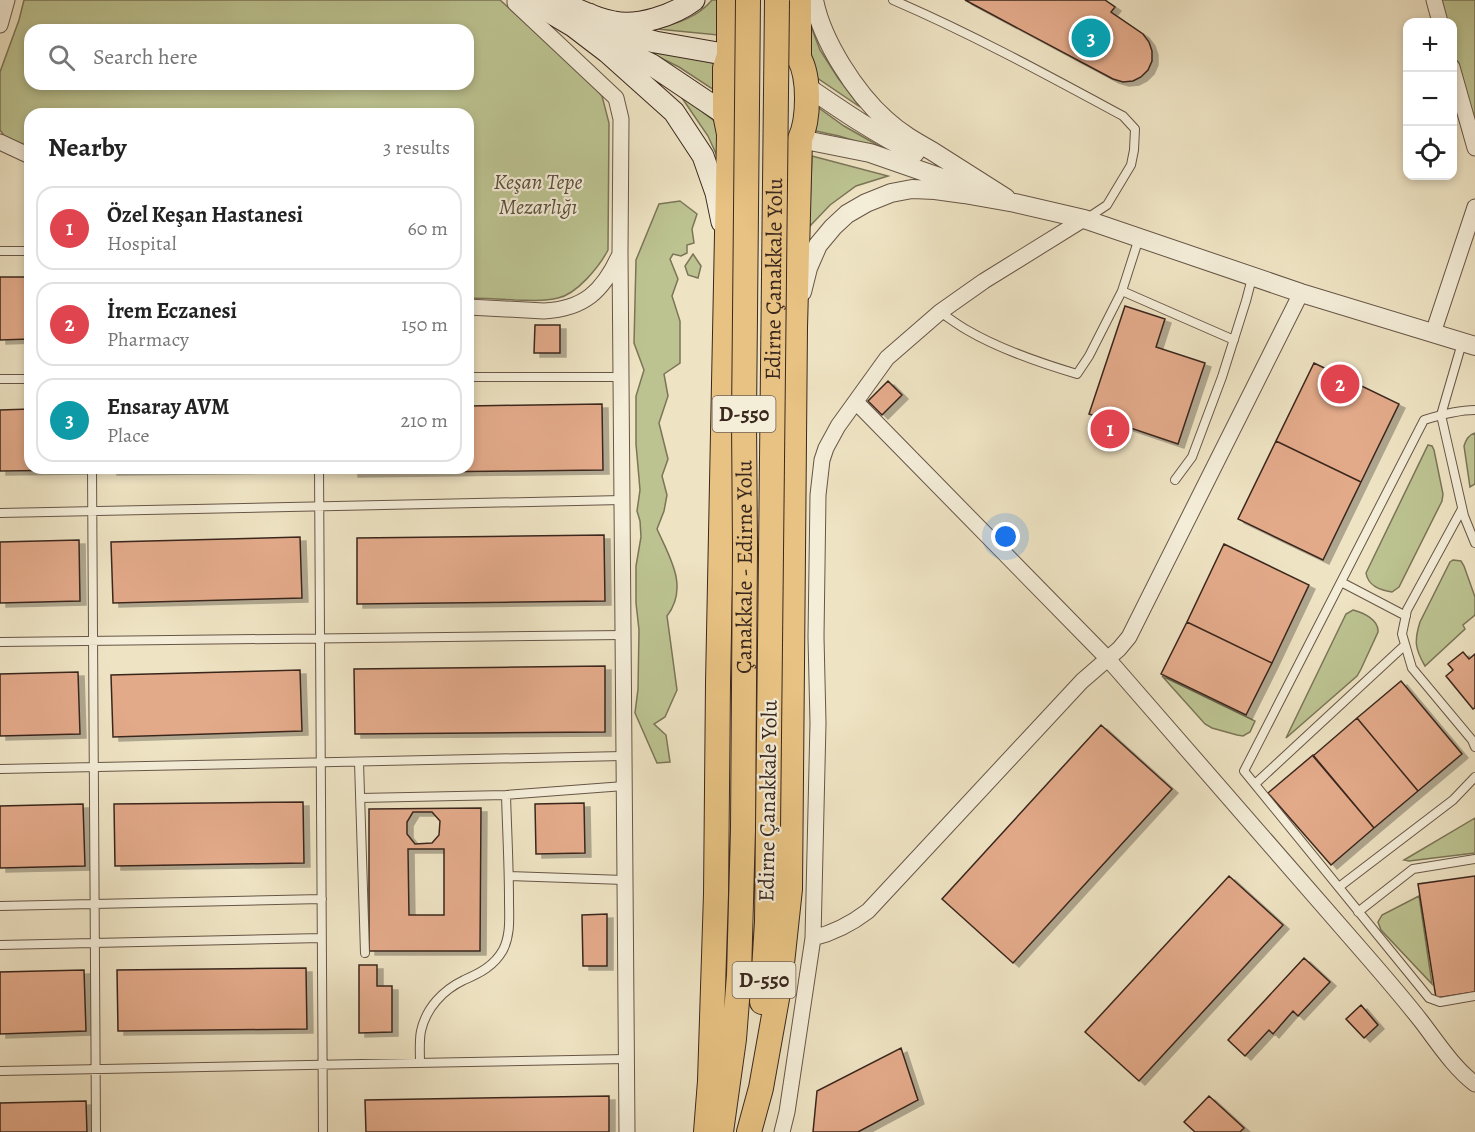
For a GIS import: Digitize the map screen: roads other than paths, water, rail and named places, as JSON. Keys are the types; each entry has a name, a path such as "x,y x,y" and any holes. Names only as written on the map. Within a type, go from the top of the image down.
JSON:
{"highway":[{"path":"706,1132 710,1081 716,894 718,671 728,245 725,68 729,55 729,0"},
{"name":"Çanakkale - Edirne Yolu","path":"721,1132 736,1018 743,829 748,0"},
{"name":"Edirne Çanakkale Yolu","path":"748,1132 764,980 767,921 777,0"},
{"path":"799,0 799,58"},
{"path":"729,55 751,48 783,51 799,58 803,64 806,86 804,130 800,139 795,328 790,889 780,982 761,1088 748,1132"},
{"path":"727,124 739,142 771,148 781,147 800,139"}],"main road":[{"path":"529,0 581,20 608,26 628,35 729,55"},
{"path":"556,0 581,20 679,82 727,124"},
{"path":"581,20 643,21 677,11 694,0"},
{"path":"581,20 607,52 674,112 703,156 716,193 728,245"}],"street":[{"path":"0,25 7,0"},
{"path":"515,0 515,3 537,25 616,98 620,114 627,1132"},
{"path":"814,0 821,27 832,50 850,77 885,120 1015,203"},
{"path":"1434,0 1439,18"},
{"path":"1453,72 1475,148"},
{"path":"806,86 874,132 1015,203"},
{"path":"800,139 870,153 1015,203"},
{"path":"0,142 24,153"},
{"path":"795,328 808,268 818,244 847,214 891,193 912,189 964,194 1084,219 1301,293 1469,344"},
{"path":"1433,333 1475,207"},
{"path":"782,1132 813,938 818,723 816,638 819,487 822,460 838,426 887,358 940,312 984,281 1084,219"},
{"path":"474,306 544,311 569,307 597,291 612,272 620,253"},
{"path":"813,938 824,936 846,926 868,911 1082,681 1119,649 1129,637 1301,293"},
{"path":"856,402 1108,659 1404,999 1442,1050 1475,1084"}],"lane":[{"path":"893,0 1021,61 1123,116 1135,129 1131,165 1107,205 1084,219"},
{"path":"940,312 968,331 999,346 1045,365 1077,374 1089,356 1122,291 1139,238"},
{"path":"0,251 24,251"},
{"path":"1175,480 1192,457 1222,377 1252,276"},
{"path":"1122,291 1234,340"},
{"path":"1469,344 1441,415 1462,509 1475,543"},
{"path":"474,377 621,377"},
{"path":"0,379 24,379"},
{"path":"1475,410 1424,420 1244,771 1429,998 1440,1002 1475,996"},
{"path":"92,474 96,1132"},
{"path":"319,474 323,1132"},
{"path":"0,513 623,500"},
{"path":"1462,509 1407,610 1402,634 1412,668 1472,740 1475,747"},
{"path":"1341,582 1406,616"},
{"path":"0,642 623,635"},
{"path":"1255,784 1405,645"},
{"path":"0,769 623,756"},
{"path":"359,762 365,953"},
{"path":"1339,887 1453,800 1475,777"},
{"path":"360,798 506,795 624,786"},
{"path":"420,1063 421,1033 424,1022 435,1003 450,988 488,968 502,952 508,933 509,876 506,795"},
{"path":"1358,912 1413,869 1475,860"},
{"path":"509,876 624,880"},
{"path":"0,906 322,899"},
{"path":"0,945 321,938"},
{"path":"0,1071 626,1059"}],"place":[{"name":"Ensaray AVM","path":"1091,38"},
{"name":"İrem Eczanesi","path":"1340,384"},
{"name":"Özel Keşan Hastanesi","path":"1110,429"}],"park label":[{"name":"Keşan Tepe Mezarlığı","path":"538,194"}]}
